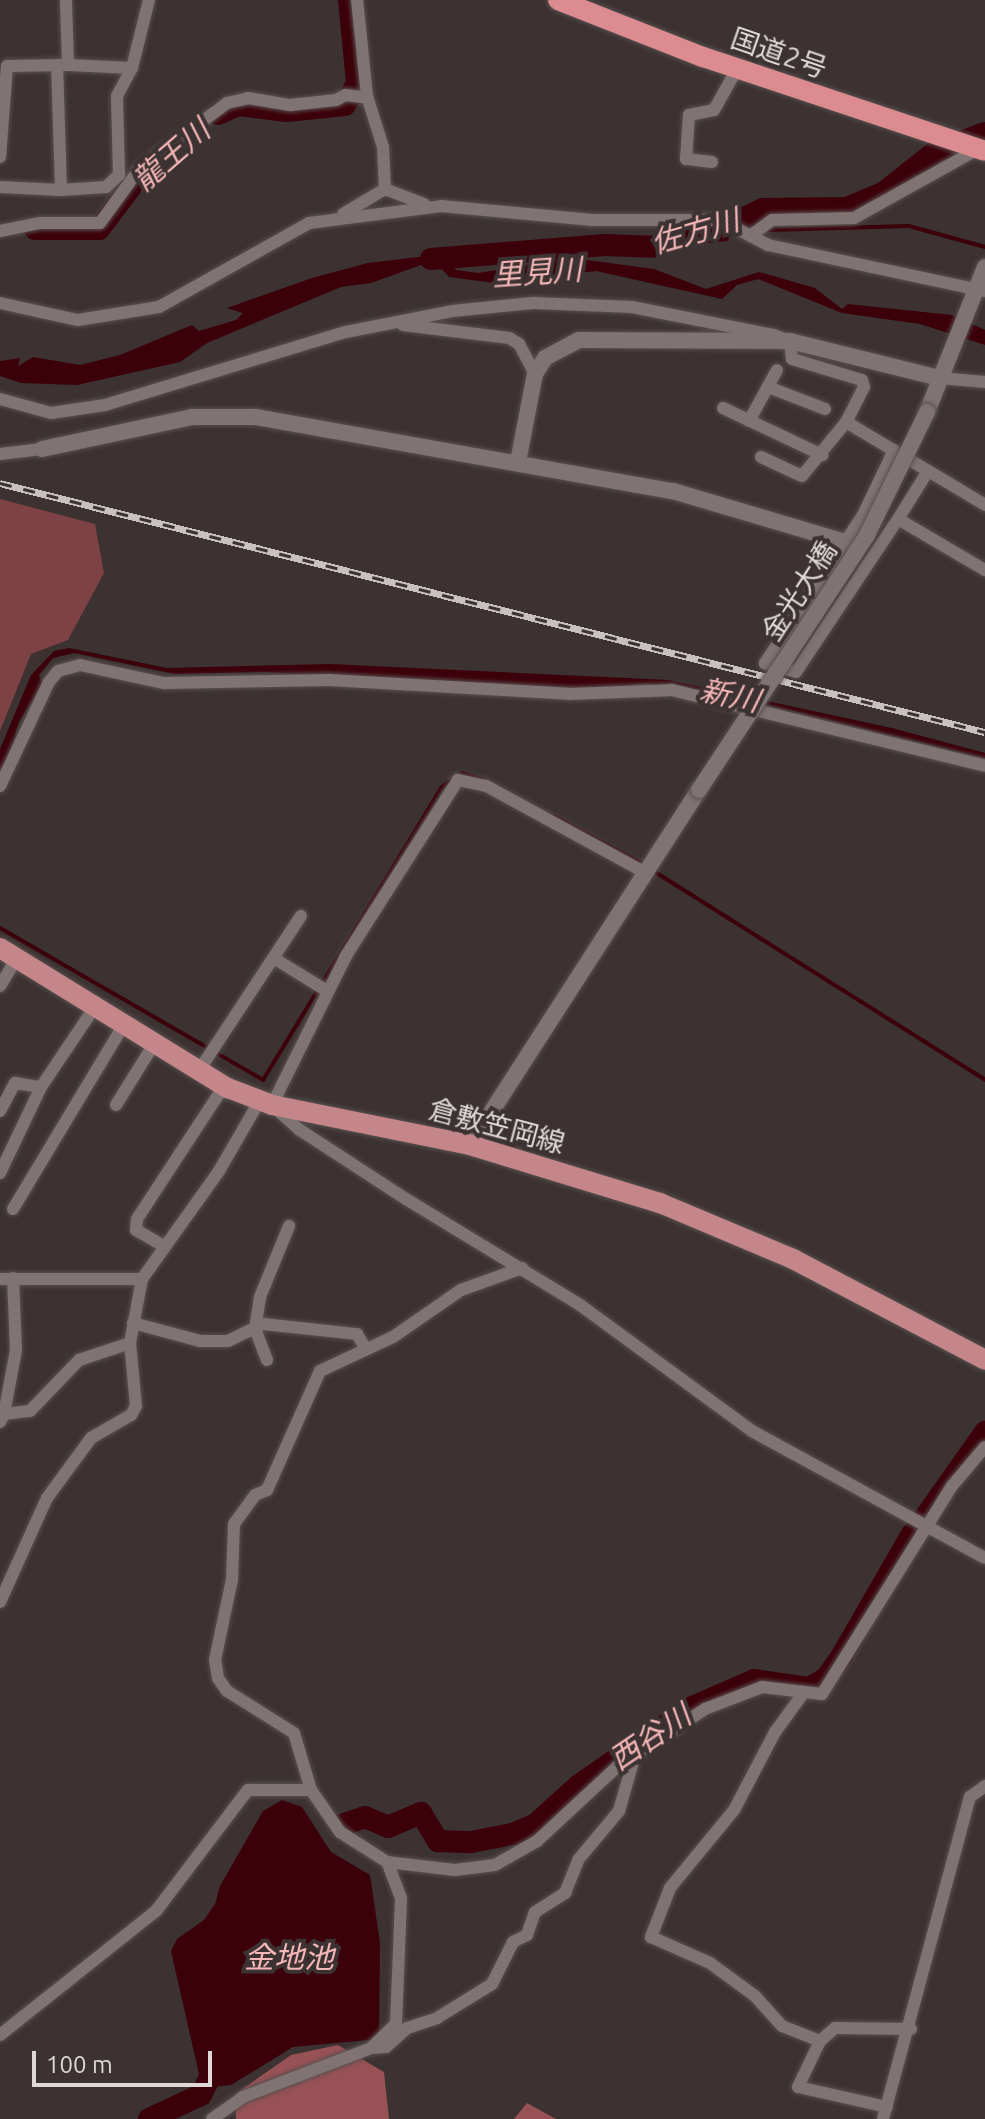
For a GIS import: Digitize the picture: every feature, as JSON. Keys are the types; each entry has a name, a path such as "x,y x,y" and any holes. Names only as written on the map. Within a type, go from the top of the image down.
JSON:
{"highway":[{"name":"国道2号","path":"558,0 737,69 978,149"}],"main road":[{"name":"倉敷笠岡線","path":"8,954 224,1086 266,1102 470,1145 660,1203 730,1231 985,1360"}],"street":[{"path":"61,190 66,0"},
{"path":"0,187 61,190 106,187 119,175 117,96 132,68 149,0"},
{"path":"357,0 363,98 383,147 385,189"},
{"path":"0,157 7,66 132,68"},
{"path":"712,162 686,159 689,115 714,110 737,69"},
{"path":"0,231 40,223 100,223 140,168 227,103 248,98 290,105 336,100 345,95 363,98"},
{"path":"745,233 772,220 854,218 978,149"},
{"path":"385,189 431,206"},
{"path":"341,216 385,189"},
{"path":"0,303 78,320 159,307 309,223 341,216 431,206 592,220 720,220 768,245 977,293"},
{"name":"金光大橋","path":"470,1145 647,868 867,535 927,412 985,267"},
{"path":"0,399 51,413 105,405 346,332 485,307 570,303 632,307 985,382"},
{"path":"397,324 509,338 519,344 535,374"},
{"path":"518,462 535,374 545,358 579,340 790,341"},
{"path":"761,457 802,476 846,422 864,387 862,380 792,359 790,341"},
{"path":"749,421 777,370"},
{"path":"768,387 825,409"},
{"path":"723,408 822,455"},
{"path":"0,454 42,449 213,414 518,462 673,491 877,552"},
{"path":"846,422 985,505"},
{"path":"894,450 845,542 765,663 796,672 928,471"},
{"path":"898,519 985,570"},
{"path":"0,786 49,682 58,671 80,665 164,683 329,680 569,694 672,690 985,766"},
{"path":"0,1602 47,1498 91,1438 131,1415 136,1406 130,1343 142,1279 162,1245 219,1171 266,1102 322,988 458,780 486,786 647,868"},
{"path":"198,1072 301,916"},
{"path":"0,986 8,954"},
{"path":"275,959 322,988"},
{"path":"2,1166 41,1087 94,1008"},
{"path":"13,1209 123,1026"},
{"path":"116,1105 154,1044"},
{"path":"0,1111 15,1083 41,1087"},
{"path":"162,1245 136,1230 137,1219 224,1086"},
{"path":"266,1102 300,1130 605,1322 752,1431 926,1529 985,1558"},
{"path":"267,1360 255,1329 260,1297 289,1226"},
{"path":"522,1268 461,1290 393,1337 364,1346 320,1371 267,1490 255,1495 234,1524 232,1579 215,1660 218,1678 227,1691 294,1733 311,1790 340,1832 387,1862 455,1870 495,1865 537,1841 635,1755 686,1720 736,1694 762,1687 802,1695 822,1694 832,1685 926,1529 985,1447"},
{"path":"130,1343 79,1360 30,1411 2,1418 17,1335 6,1278 142,1279"},
{"path":"133,1323 200,1341 228,1341 263,1324 357,1334 364,1346"},
{"path":"802,1695 775,1732 734,1810 670,1888 651,1937 710,1963 755,1996 782,2026 820,2041"},
{"path":"212,2119 243,2097 371,2048 386,2047 407,2028 437,2018 492,1984 513,1942 527,1935 535,1912 565,1893 578,1860 619,1811 635,1755"},
{"path":"911,2029 835,2028 820,2041 798,2087 885,2113 911,2029 970,1797 985,1786"},
{"path":"0,2035 156,1911 248,1790 311,1790"},
{"path":"371,2048 396,2024 401,1898 387,1862"}],"shaded area":[{"path":"0,499 95,524 104,573 68,640 31,654 0,731"},
{"path":"338,2045 384,2072 389,2119 236,2119 235,2094 291,2055"},
{"path":"527,2103 556,2119 514,2119"}],"water":[{"name":"里見川","path":"443,254 456,270 478,273 572,258 654,269 706,289 759,272 815,288 842,309 848,304 952,315 985,330 985,345 920,324 842,313 758,279 737,285 722,299 596,271 494,283 449,277 442,269 421,265 371,283 341,287 207,343 180,362 77,385 21,383 0,376 0,361 20,358 18,366 33,357 80,365 120,355 192,325 199,331 236,320 243,313 227,308 312,278 368,263"},
{"name":"新川","path":"69,648 167,668 330,664 669,680 892,728 985,753 985,758 768,705 646,683 573,691 266,672 175,674 74,653 53,658 39,675 42,684 19,722 5,769 0,769 0,749 31,675 54,651"},
{"name":"金地池","path":"282,1800 302,1807 331,1852 370,1875 380,1943 379,2039 293,2047 231,2085 212,2087 201,2083 171,1951 177,1939 204,1920 215,1904 220,1886 263,1811"}],"waterway":[{"name":"龍王川","path":"218,114 238,105 287,111 345,105 357,83 349,0"},
{"name":"佐方川","path":"431,259 604,245 660,247 674,234 716,231 763,209 847,208 883,193 936,151 985,133"},
{"name":"龍王川","path":"35,229 99,229 131,187"},
{"path":"770,230 909,226 985,247"},
{"path":"668,245 727,239"},
{"path":"0,928 263,1080 442,787 462,773 486,781"},
{"path":"554,816 645,865"},
{"path":"652,870 985,1080"},
{"name":"西谷川","path":"923,1520 985,1432"},
{"name":"西谷川","path":"342,1825 365,1817 388,1827 421,1813 438,1841 471,1842 513,1834 536,1824 579,1785 690,1708 754,1680 809,1688 826,1678 840,1659 912,1534"},
{"name":"西谷川","path":"149,2119 201,2095 219,2059"}],"railway":[{"path":"0,483 985,732"}]}
